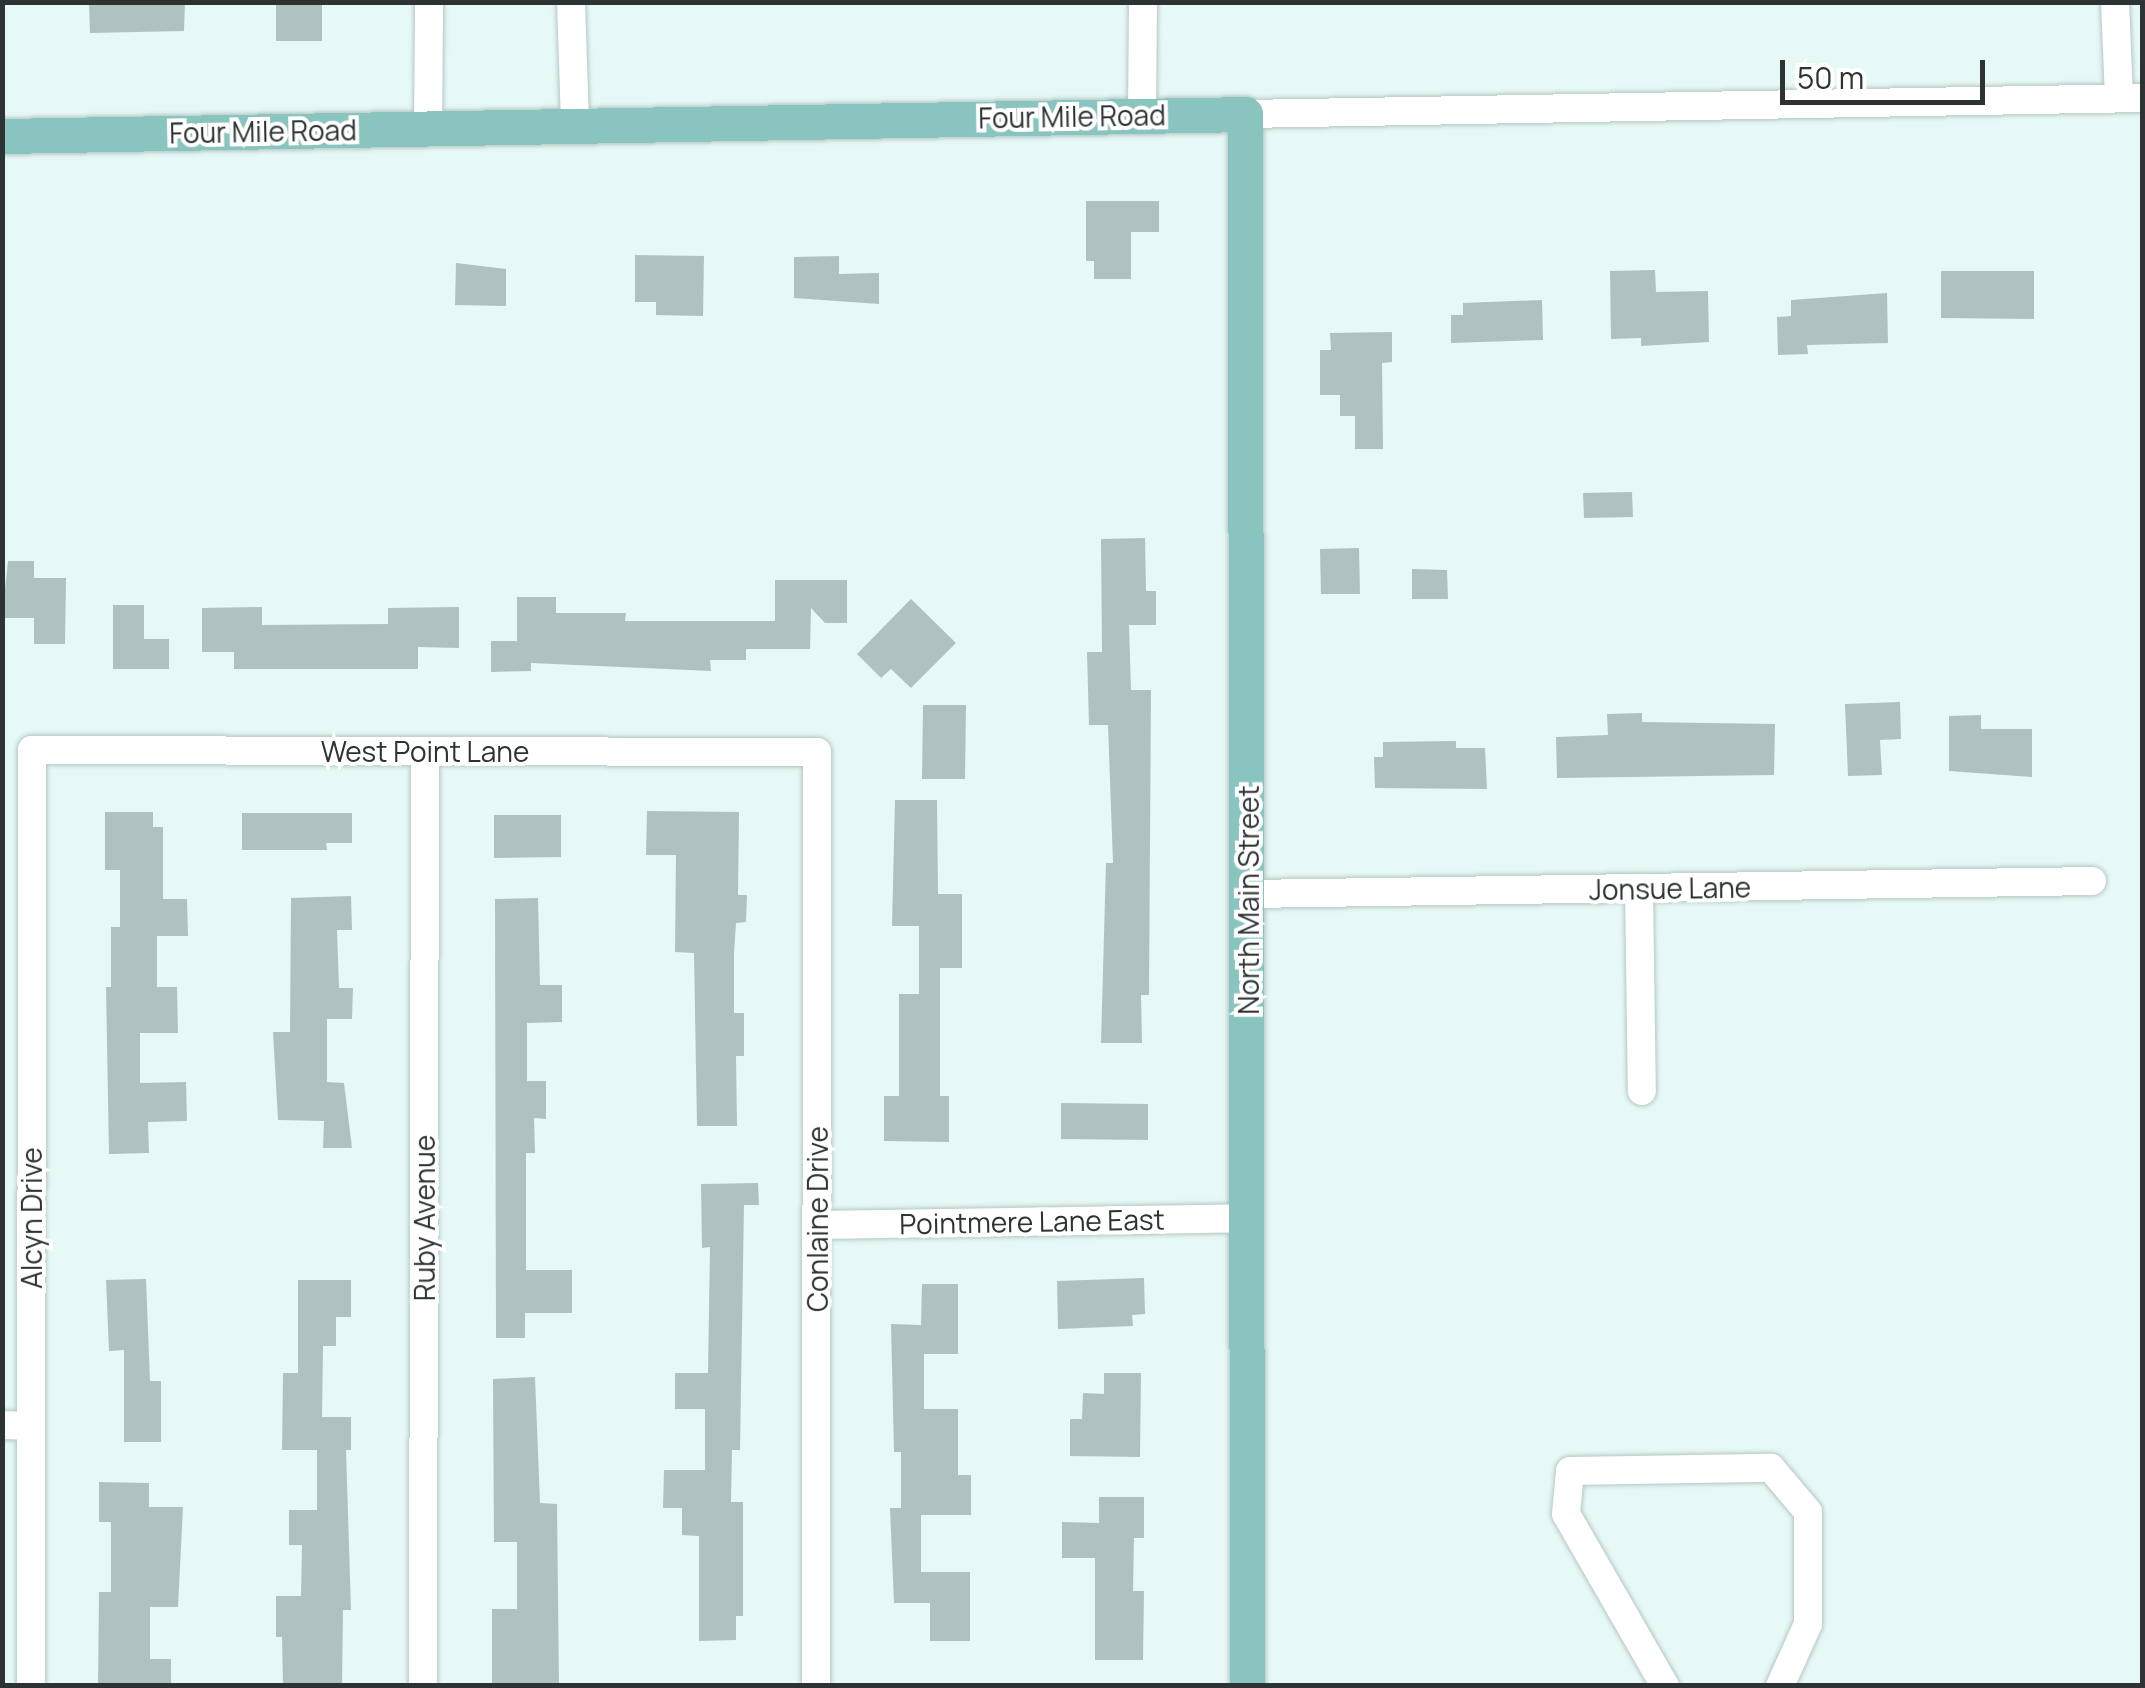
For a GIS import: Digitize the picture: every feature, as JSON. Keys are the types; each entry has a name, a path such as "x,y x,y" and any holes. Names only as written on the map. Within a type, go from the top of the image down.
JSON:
{"main road":[{"name":"Four Mile Road","path":"2,136 1245,114"},
{"name":"North Main Street","path":"1245,114 1249,894 1247,1686"}],"street":[{"path":"428,128 429,2"},
{"path":"571,2 574,125"},
{"path":"1142,115 1143,2"},
{"path":"2114,2 2131,98"},
{"name":"Four Mile Road","path":"1245,114 2131,98"},
{"name":"West Point Lane","path":"32,750 818,752"},
{"name":"Alcyn Drive","path":"30,1686 17,1426 32,750"},
{"name":"Ruby Avenue","path":"423,1686 424,751"},
{"name":"Conlaine Drive","path":"816,1686 818,752"},
{"name":"Jonsue Lane","path":"1249,894 2092,881"},
{"path":"1639,888 1642,1091"},
{"name":"Pointmere Lane East","path":"817,1225 1248,1218"},
{"path":"1665,1686 1566,1514 1570,1471 1770,1468 1808,1512 1808,1624 1780,1686"}],"building":[{"path":"89,2 185,2 184,31 90,33"},
{"path":"276,2 322,2 322,41 276,41"},
{"path":"1086,201 1159,201 1159,232 1131,232 1131,279 1094,279 1094,261 1086,261"},
{"path":"635,255 704,256 703,316 656,315 656,302 635,302"},
{"path":"839,256 839,274 879,273 879,304 794,298 794,257"},
{"path":"456,263 506,269 506,306 455,305"},
{"path":"1655,270 1656,292 1708,291 1709,342 1641,346 1641,338 1611,339 1610,271"},
{"path":"1941,271 2034,271 2034,319 1941,318"},
{"path":"1887,293 1888,343 1807,345 1808,354 1778,355 1777,317 1791,316 1791,300"},
{"path":"1542,300 1543,340 1451,343 1451,315 1463,315 1463,303"},
{"path":"1392,332 1392,362 1382,363 1383,449 1355,449 1355,416 1340,416 1340,395 1320,395 1320,350 1331,350 1330,333"},
{"path":"1632,492 1633,517 1584,518 1583,493"},
{"path":"1145,538 1146,591 1156,591 1156,625 1129,625 1131,690 1151,690 1149,995 1141,995 1142,1043 1101,1043 1106,863 1113,863 1108,725 1089,725 1087,652 1102,652 1101,539"},
{"path":"1359,548 1360,594 1321,594 1320,549"},
{"path":"8,561 34,561 34,578 66,578 65,644 34,644 34,618 2,618"},
{"path":"1412,569 1447,570 1448,599 1412,599"},
{"path":"775,580 847,580 847,623 825,623 811,608 810,649 746,649 746,660 710,660 711,671 531,663 531,671 491,672 491,641 517,641 517,597 556,597 556,613 626,613 625,621 775,621"},
{"path":"911,599 956,643 911,688 891,669 881,678 857,654"},
{"path":"113,605 144,605 144,639 169,639 169,669 113,669"},
{"path":"262,607 262,625 388,624 388,608 459,607 459,648 418,647 418,669 234,669 234,652 202,652 202,608"},
{"path":"1900,702 1901,739 1880,740 1882,775 1848,776 1845,704"},
{"path":"923,705 966,705 965,779 922,779"},
{"path":"1642,713 1642,722 1775,724 1774,775 1557,778 1556,737 1608,735 1607,714"},
{"path":"1981,715 1981,729 2032,729 2032,777 1949,771 1949,716"},
{"path":"1456,741 1456,748 1485,748 1487,789 1375,788 1374,757 1383,757 1383,742"},
{"path":"895,800 937,800 938,894 962,894 962,968 940,968 940,1096 949,1096 949,1142 884,1141 884,1096 899,1096 899,994 919,994 919,926 892,926"},
{"path":"647,811 739,812 738,895 747,895 746,922 736,923 734,953 734,1013 744,1013 744,1056 736,1056 737,1126 697,1126 694,953 675,952 676,855 646,855"},
{"path":"105,812 153,812 153,827 163,827 163,899 187,899 188,936 157,936 157,987 177,987 178,1033 140,1033 140,1083 186,1082 187,1121 148,1122 149,1153 109,1154 106,987 111,987 111,927 120,927 120,870 105,870"},
{"path":"242,813 352,813 352,843 326,843 327,850 242,850"},
{"path":"494,815 561,815 561,857 494,858"},
{"path":"351,896 352,930 337,930 339,988 353,988 352,1019 327,1019 327,1082 344,1083 352,1148 323,1148 324,1121 278,1120 273,1032 290,1032 291,898"},
{"path":"538,898 540,985 562,985 562,1022 527,1023 527,1081 546,1081 546,1119 534,1118 535,1153 526,1153 526,1270 572,1270 572,1313 525,1313 525,1338 496,1338 495,899"},
{"path":"1061,1103 1148,1104 1148,1140 1061,1139"},
{"path":"758,1183 759,1205 744,1205 740,1450 732,1450 731,1502 743,1502 743,1616 736,1616 736,1640 699,1641 699,1536 682,1535 682,1508 663,1508 664,1470 705,1470 705,1409 675,1409 675,1373 708,1373 710,1247 702,1248 701,1184"},
{"path":"1144,1278 1145,1314 1132,1315 1133,1326 1058,1329 1057,1281"},
{"path":"146,1279 150,1381 161,1381 161,1442 124,1442 124,1350 109,1351 106,1280"},
{"path":"298,1280 351,1280 351,1317 336,1317 336,1346 323,1346 322,1417 351,1417 351,1450 346,1450 351,1610 343,1610 342,1686 283,1686 282,1637 276,1637 276,1596 301,1596 302,1545 289,1545 289,1510 317,1510 317,1450 282,1450 283,1373 298,1373"},
{"path":"922,1284 958,1284 958,1354 924,1354 924,1409 958,1409 958,1475 971,1475 971,1515 921,1515 921,1572 970,1572 970,1641 930,1641 930,1603 894,1603 890,1508 901,1508 901,1452 894,1452 891,1324 921,1325"},
{"path":"1104,1373 1141,1373 1140,1457 1070,1456 1070,1419 1082,1419 1083,1393 1104,1394"},
{"path":"535,1377 540,1503 557,1504 559,1686 492,1686 492,1609 517,1609 517,1542 494,1542 493,1379"},
{"path":"99,1482 149,1483 149,1507 183,1507 178,1607 150,1607 150,1659 171,1659 171,1686 98,1686 99,1592 111,1592 111,1522 99,1522"},
{"path":"1099,1497 1144,1497 1144,1538 1134,1538 1133,1591 1144,1591 1143,1660 1095,1660 1095,1558 1062,1558 1062,1522 1099,1523"}]}
